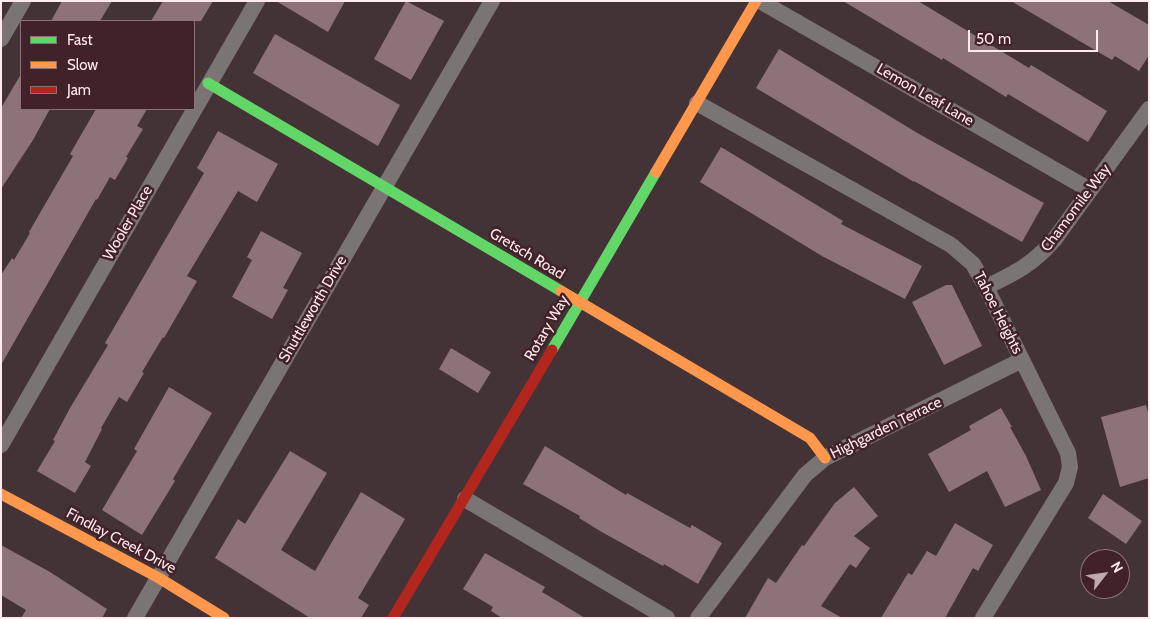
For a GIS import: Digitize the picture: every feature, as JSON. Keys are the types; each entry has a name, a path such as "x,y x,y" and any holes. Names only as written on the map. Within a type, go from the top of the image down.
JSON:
{"street":[{"path":"1,39 23,1"},
{"name":"Wooler Place","path":"195,106 257,1"},
{"name":"Shuttleworth Drive","path":"135,618 492,1"},
{"name":"Rotary Way","path":"393,618 758,1"},
{"name":"Lemon Leaf Lane","path":"758,1 1090,190"},
{"name":"Gretsch Road","path":"208,83 810,438 825,458"},
{"name":"Tahoe Heights","path":"697,103 951,245 973,264 986,287 1068,453 1070,467 1066,483 983,618"},
{"name":"Chamomile Way","path":"986,287 1020,271 1039,256 1054,240 1149,109"},
{"name":"Wooler Place","path":"1,445 193,110"},
{"name":"Highgarden Terrace","path":"698,618 805,475 825,458 1022,360"},
{"name":"Findlay Creek Drive","path":"1,494 159,578 224,618"},
{"path":"465,499 667,618"}],"building":[{"path":"62,1 112,1 101,20 52,20"},
{"path":"163,1 213,1 201,21 152,20"},
{"path":"276,1 345,1 328,32"},
{"path":"406,1 444,21 411,80 374,59"},
{"path":"843,1 918,1 1029,68 1031,65 1107,111 1088,142 1008,94 1006,97 943,58 942,60"},
{"path":"1011,1 1108,1 1149,25 1149,55 1139,71 1115,56 1112,60"},
{"path":"275,34 400,105 378,146 253,73"},
{"path":"779,49 919,134 1044,203 1022,242 914,182 756,88"},
{"path":"20,76 20,110 49,110 33,140 1,189 1,108"},
{"path":"95,110 146,110 137,126 143,129 126,157 128,158 115,180 110,177 96,199 1,365 1,275 12,258 14,260 30,233 73,156 70,154"},
{"path":"218,131 278,164 257,202 238,191 187,276 197,281 142,372 144,373 127,402 119,397 101,428 85,462 91,466 75,493 37,471 55,441 53,440 70,408 108,345 105,343 204,173 197,168"},
{"path":"721,147 843,221 841,224 922,266 905,299 822,256 700,182"},
{"path":"261,231 302,253 283,288 288,290 272,319 232,297 252,260 247,257"},
{"path":"946,285 952,285 982,346 944,365 912,302"},
{"path":"451,348 491,372 478,393 439,369"},
{"path":"169,387 212,413 173,479 175,481 142,535 102,510 137,451 134,449"},
{"path":"1146,405 1149,416 1149,478 1120,487 1101,417"},
{"path":"1001,408 1012,427 1010,427 1026,456 1041,490 1005,507 987,471 949,492 928,454 971,430 969,426"},
{"path":"545,446 626,495 627,493 690,528 692,525 722,543 698,584 600,531 579,518 580,516 523,484"},
{"path":"290,451 327,473 281,550 315,571 361,492 405,519 358,598 369,605 361,618 310,618 215,558 238,519 245,524"},
{"path":"854,487 878,516 854,536 870,548 856,568 850,564 821,606 842,618 745,618 768,578 776,583 802,545 804,546 835,503"},
{"path":"1103,494 1142,521 1126,544 1088,518"},
{"path":"955,523 993,545 978,571 973,568 945,618 881,618 908,573 912,575 927,551 936,556"},
{"path":"1,545 50,572 107,609 102,618 21,618 26,610 1,595"},
{"path":"485,553 545,587 542,592 585,618 502,618 491,611 493,607 463,589"}],"traffic: fast":[{"path":"208,83 561,291"},
{"path":"552,350 656,172"}],"traffic: slow":[{"path":"656,172 756,1"},
{"path":"561,291 810,438 825,458"},
{"path":"1,494 159,578 224,618"}],"traffic: jam":[{"path":"393,618 552,350"}]}
